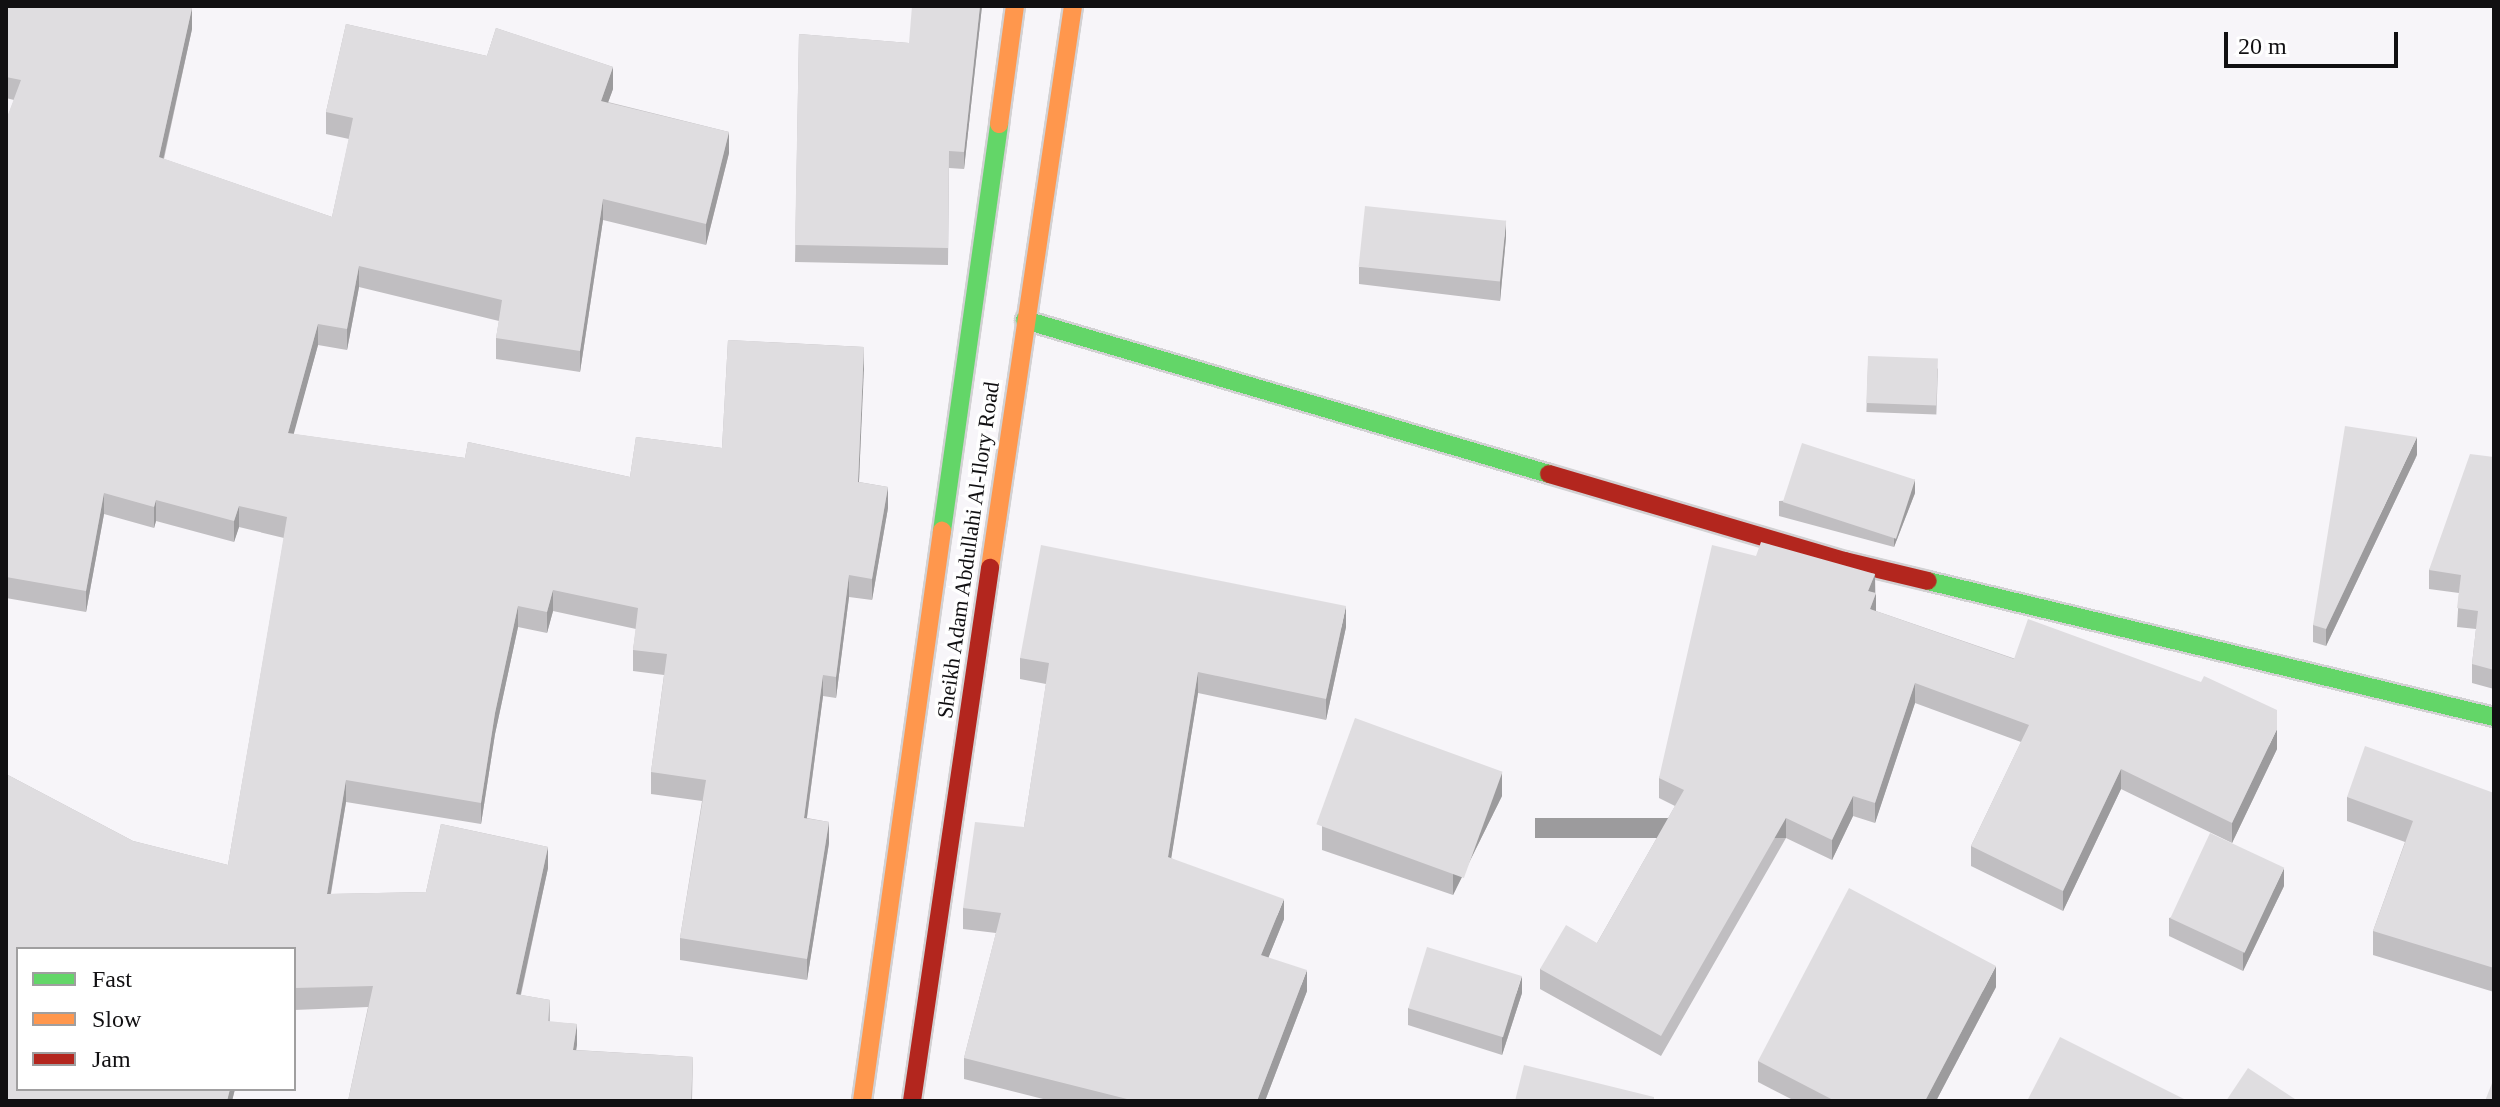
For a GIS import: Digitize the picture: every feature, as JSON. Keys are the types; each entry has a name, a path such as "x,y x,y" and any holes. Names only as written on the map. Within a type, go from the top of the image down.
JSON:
{"street":[{"name":"Sheikh Adam Abdullahi Al-Ilory Road","path":"862,1101 1015,6"},
{"name":"Sheikh Adam Abdullahi Al-Ilory Road","path":"912,1101 1073,6"},
{"path":"1025,320 1845,561 2494,717"}],"building":[{"path":"6,6 192,8 159,157 332,217 353,118 326,112 346,24 487,56 496,28 613,67 601,101 729,132 706,224 603,199 580,351 496,338 502,300 359,266 347,329 318,324 288,433 465,458 468,442 630,477 636,437 722,448 728,340 864,347 858,482 888,487 872,579 849,575 836,677 823,675 804,818 829,822 807,959 680,938 706,780 651,772 667,654 633,650 638,608 553,590 547,612 518,606 495,713 481,803 346,780 327,894 426,892 441,824 548,847 516,994 550,1000 548,1021 577,1024 573,1050 693,1057 691,1101 348,1101 373,986 296,988 296,947 16,947 16,1091 230,1091 227,1101 6,1101 6,774 133,841 228,865 287,517 239,506 234,521 156,500 154,507 104,493 86,591 6,577 6,120 21,80 6,77"},
{"path":"912,6 980,6 964,152 949,151 948,248 795,245 799,34 909,43"},
{"path":"1365,206 1506,221 1500,282 1359,267"},
{"path":"1868,356 1938,358 1936,405 1866,403"},
{"path":"2345,426 2417,437 2326,629 2313,625"},
{"path":"1802,443 1915,480 1896,539 1783,502"},
{"path":"2470,454 2494,457 2494,670 2472,664 2478,611 2457,608 2461,575 2429,570"},
{"path":"1761,542 1875,574 1868,591 1876,593 1870,609 2014,659 2028,619 2201,682 2204,676 2277,710 2277,729 2232,823 2121,769 2063,891 1971,846 2029,725 1915,683 1875,803 1853,796 1832,840 1786,818 1661,1036 1540,969 1566,925 1597,943 1684,790 1659,778 1712,545 1756,556"},
{"path":"1041,545 1346,606 1326,699 1198,672 1168,857 1284,899 1261,955 1307,970 1257,1101 1135,1101 964,1058 1001,913 963,908 975,822 1024,827 1049,663 1020,658"},
{"path":"1355,718 1503,772 1464,878 1316,824"},
{"path":"2365,746 2494,793 2494,968 2373,931 2413,821 2347,797"},
{"path":"2210,833 2284,868 2245,953 2170,918"},
{"path":"1849,888 1996,966 1925,1101 1835,1101 1758,1061"},
{"path":"1427,947 1522,976 1503,1037 1408,1008"},
{"path":"2060,1037 2188,1101 2027,1101"},
{"path":"1524,1065 1654,1097 1654,1101 1515,1101"},
{"path":"2248,1068 2298,1101 2226,1101"},
{"path":"2494,1078 2494,1101 2485,1101"}],"traffic: fast":[{"path":"942,531 999,124"},
{"path":"1025,320 1549,474"},
{"path":"1928,581 2494,717"}],"traffic: slow":[{"path":"999,124 1015,6"},
{"path":"990,568 1073,6"},
{"path":"862,1101 942,531"}],"traffic: jam":[{"path":"1549,474 1845,561 1928,581"},
{"path":"912,1101 990,568"}]}
